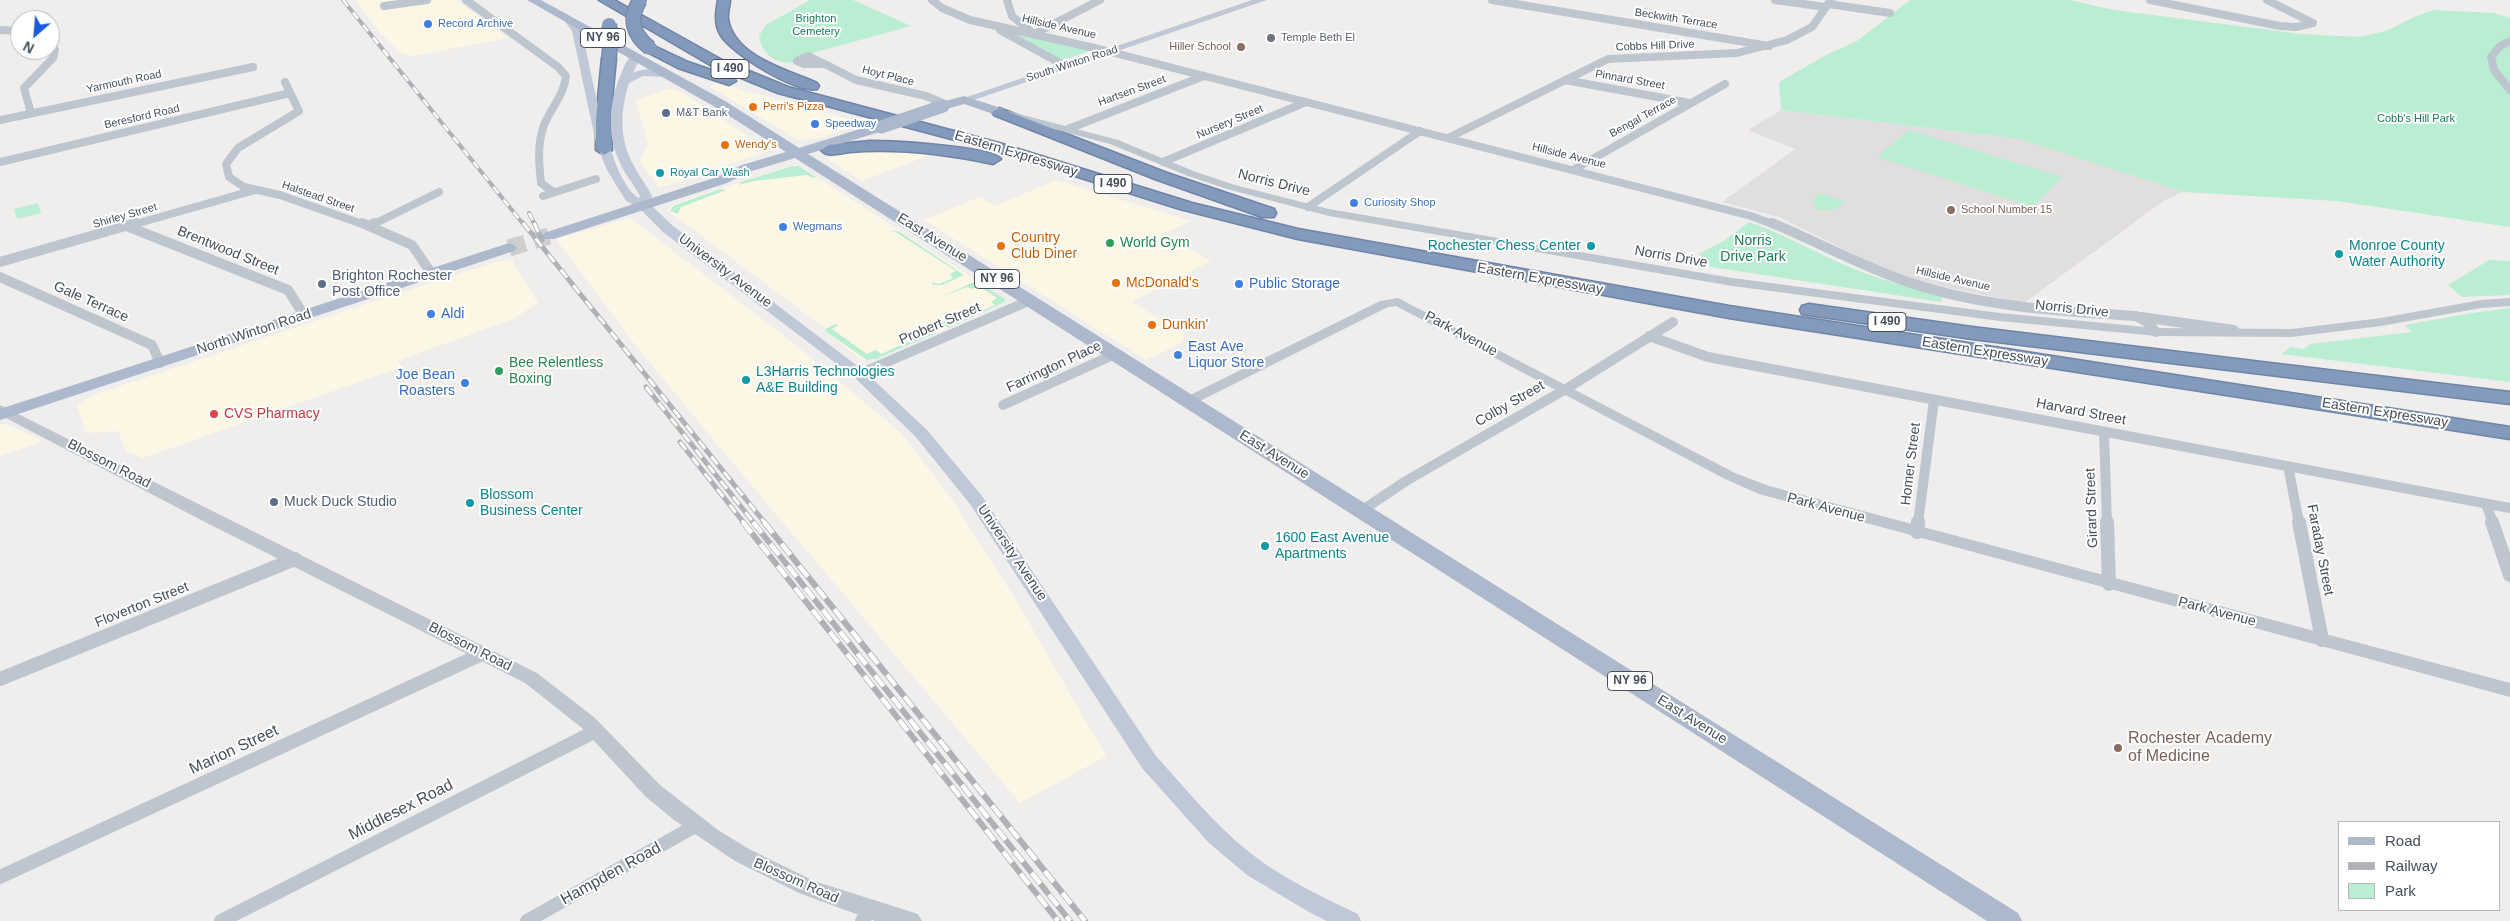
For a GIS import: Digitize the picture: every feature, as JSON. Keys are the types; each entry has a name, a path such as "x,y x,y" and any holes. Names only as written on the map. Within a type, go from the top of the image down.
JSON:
{"highway":[{"path":"591,0 603,13 611,34 603,120 604,150"},
{"name":"Eastern Expressway","path":"605,0 701,55 742,75 783,90 1007,150 1201,210 1298,234 1440,262 1738,314 2510,433"},
{"name":"Eastern Expressway","path":"633,0 735,56 770,72 812,86 1002,135 1176,189 1268,213 1403,241 1852,317 2510,398"},
{"path":"640,0 632,15 631,24 638,37 650,48 680,64 728,81 786,97 865,113"},
{"path":"724,0 721,15 725,33 738,48 765,66 812,86"},
{"path":"721,15 730,0"},
{"path":"999,112 1161,176 1268,213"},
{"path":"879,128 893,137 1045,172 1152,204 1298,234"},
{"path":"829,150 862,146 904,147 982,157"}],"main road":[{"name":"East Avenue","path":"533,0 668,74 802,155 2008,921"},
{"name":"South Winton Road","path":"643,205 722,180 750,176 802,155 879,128 1262,0"},
{"name":"University Avenue","path":"569,20 577,31 604,150 616,177 628,196 643,205 668,229 859,374 921,432 976,500 1149,762 1202,823 1262,874 1300,897 1350,921"},
{"path":"549,236 643,205 646,196 626,164 617,136 616,110 622,82 636,56"},
{"path":"622,82 641,74 668,74"},
{"name":"Norris Drive","path":"964,100 999,112"},
{"name":"South Winton Road","path":"802,155 829,150 870,136 879,128"},
{"name":"North Winton Road","path":"2,412 160,363 509,248"}],"street":[{"path":"384,6 427,0"},
{"path":"466,0 558,67 566,76 564,87 544,125 538,146 542,185 552,191"},
{"name":"Hillside Avenue","path":"932,0 954,14 990,24 1204,76 1771,222 1878,272 1924,286 2020,305 2136,316 2263,334"},
{"path":"1007,0 1007,8 1012,18 1034,34 1100,0"},
{"name":"Beckwith Terrace","path":"1492,0 1769,46"},
{"path":"1559,11 1568,0"},
{"path":"1774,0 1829,2 1890,13"},
{"path":"2150,0 2280,26 2296,27 2313,23 2266,0"},
{"name":"Cobbs Hill Drive","path":"1448,138 1612,58 1725,54 1769,46 1805,33 1812,28 1829,2"},
{"name":"Hillside Avenue","path":"990,24 1065,66"},
{"path":"2510,41 2498,46 2493,51 2491,65 2495,75 2510,90"},
{"path":"30,113 24,88 51,60"},
{"name":"Hoyt Place","path":"825,64 839,74 858,81 929,97 945,106"},
{"name":"Yarmouth Road","path":"0,120 253,67"},
{"name":"Hartsen Street","path":"1068,129 1082,121 1204,76"},
{"name":"Pinnard Street","path":"1564,80 1690,103"},
{"name":"Halstead Street","path":"285,82 299,111 290,120 239,146 227,160 226,171 229,177 255,190 280,195 369,226 412,245 432,274"},
{"name":"Bengal Terrace","path":"1573,170 1724,84"},
{"name":"Beresford Road","path":"0,162 290,93"},
{"name":"Nursery Street","path":"1163,162 1306,102"},
{"name":"Norris Drive","path":"999,112 1119,144 1231,187 1308,207 1732,282 2000,317 2156,332 2263,334 2326,330 2481,304 2510,302"},
{"path":"1308,207 1420,131"},
{"path":"543,196 552,191 596,179"},
{"name":"Shirley Street","path":"0,262 255,190"},
{"path":"369,226 439,192"},
{"name":"Brentwood Street","path":"128,226 288,290 300,309 307,315"},
{"name":"Gale Terrace","path":"0,277 152,344 160,363"},
{"name":"Probert Street","path":"859,374 1031,300"},
{"name":"Park Avenue","path":"1189,401 1385,304 1396,302 1412,307 1755,487 2109,584 2510,690"},
{"path":"2136,316 2147,322 2156,332"},
{"name":"Colby Street","path":"1361,511 1406,481 1566,389 1673,322"},
{"name":"Harvard Street","path":"1649,336 1708,357 2510,508"},
{"name":"Farrington Place","path":"1003,405 1115,354"},
{"name":"Homer Street","path":"1917,532 1934,400"},
{"name":"Blossom Road","path":"2,412 531,678 566,702 652,790 695,826 735,853 773,873 866,916 911,921"},
{"name":"Girard Street","path":"2104,432 2109,584"},
{"name":"Faraday Street","path":"2288,466 2322,640"},
{"path":"2486,504 2510,575"},
{"name":"Floverton Street","path":"0,679 295,559"},
{"name":"Marion Street","path":"0,877 482,654"},
{"name":"Middlesex Road","path":"221,921 596,731"},
{"name":"Hampden Road","path":"527,921 695,826"}],"shaded area":[{"path":"356,0 456,0 508,38 412,56 401,53 380,33"},
{"path":"718,83 859,122 859,125 819,138 798,140 709,86"},
{"path":"667,89 675,89 704,106 769,151 721,167 722,169 659,188 640,161 648,144 636,100"},
{"name":"School Number 15","path":"1781,110 2020,139 2183,192 2165,200 2024,303 1918,282 1877,266 1779,217 1722,202 1795,149 1748,130"},
{"path":"879,149 935,153 862,181 827,159 851,150"},
{"path":"795,165 800,166 1006,300 1006,302 874,360 862,360 827,333 827,330 667,210 671,206 694,197"},
{"path":"1056,180 1191,221 1163,234 1211,261 1132,302 1185,334 1181,343 1146,360 924,220 979,197 995,206"},
{"path":"630,218 788,339 901,433 949,495 1014,597 1106,756 1020,803 721,449 633,342 556,239"},
{"path":"512,260 538,303 513,319 397,361 402,367 143,458 126,451 118,431 86,433 77,405 96,394 496,262"},
{"path":"0,424 8,425 43,441 0,456"}],"green space":[{"name":"Brighton Cemetery","path":"810,0 853,0 911,26 794,58 793,62 775,60 763,48 759,36 766,25"},
{"name":"Cobb's Hill Park","path":"1910,0 2070,0 2114,10 2301,34 2359,37 2386,31 2433,10 2494,13 2510,18 2510,227 2337,201 2183,192 2020,139 1781,110 1779,82 1826,55 1857,41"},
{"path":"1008,30 1092,50 1064,60 1059,59"},
{"path":"1909,130 2062,177 2033,207 1877,157"},
{"path":"793,166 799,166 816,177 813,178 807,175 754,181 739,185 741,182"},
{"path":"720,189 726,190 681,207 678,214 670,211 673,206"},
{"path":"1820,193 1845,202 1834,210 1817,210 1812,200"},
{"path":"38,203 41,213 17,219 14,209"},
{"name":"Norris Drive Park","path":"1749,222 1865,273 1943,296 1941,302 1711,267 1699,254 1725,240"},
{"path":"894,230 900,232 964,275 942,285 933,285 931,282 939,284 953,278 950,274 956,271 894,231 888,233"},
{"path":"2489,260 2510,261 2510,295 2462,297 2448,285"},
{"path":"974,282 979,283 1005,299 1005,302 948,328 942,323 946,320 953,323 995,305 991,302 997,298 979,286 972,289 967,287 943,296"},
{"path":"2510,308 2510,382 2281,354 2291,347 2304,349 2310,344 2412,332 2405,325"},
{"path":"836,324 838,325 832,329 867,354 876,350 881,354 925,334 922,331 924,330 931,330 936,333 876,359 867,360 825,329"}],"tunnel":[{"path":"509,248 549,236"}],"railway":[{"path":"343,0 524,225"},
{"path":"529,213 534,223"},
{"path":"523,223 765,523"},
{"path":"534,223 542,240"},
{"path":"646,387 754,523"},
{"path":"680,442 744,523"},
{"path":"743,522 1058,921"},
{"path":"753,522 1070,921"},
{"path":"764,522 1085,921"}],"place":[{"name":"Record Archive","path":"428,24"},
{"name":"Temple Beth El","path":"1271,38"},
{"name":"Hiller School","path":"1241,47"},
{"name":"Perri's Pizza","path":"753,107"},
{"name":"M&T Bank","path":"666,113"},
{"name":"Speedway","path":"815,124"},
{"name":"Wendy's","path":"725,145"},
{"name":"Royal Car Wash","path":"660,173"},
{"name":"Curiosity Shop","path":"1354,203"},
{"name":"School Number 15","path":"1951,210"},
{"name":"Wegmans","path":"783,227"},
{"name":"World Gym","path":"1110,243"},
{"name":"Country Club Diner","path":"1001,246"},
{"name":"Rochester Chess Center","path":"1591,246"},
{"name":"Monroe County Water Authority","path":"2339,254"},
{"name":"McDonald's","path":"1116,283"},
{"name":"Brighton Rochester Post Office","path":"322,284"},
{"name":"Public Storage","path":"1239,284"},
{"name":"Aldi","path":"431,314"},
{"name":"Dunkin'","path":"1152,325"},
{"name":"East Ave Liquor Store","path":"1178,355"},
{"name":"Bee Relentless Boxing","path":"499,371"},
{"name":"L3Harris Technologies A&E Building","path":"746,380"},
{"name":"Joe Bean Roasters","path":"465,383"},
{"name":"CVS Pharmacy","path":"214,414"},
{"name":"Muck Duck Studio","path":"274,502"},
{"name":"Blossom Business Center","path":"470,503"},
{"name":"1600 East Avenue Apartments","path":"1265,546"},
{"name":"Rochester Academy of Medicine","path":"2118,748"}]}
